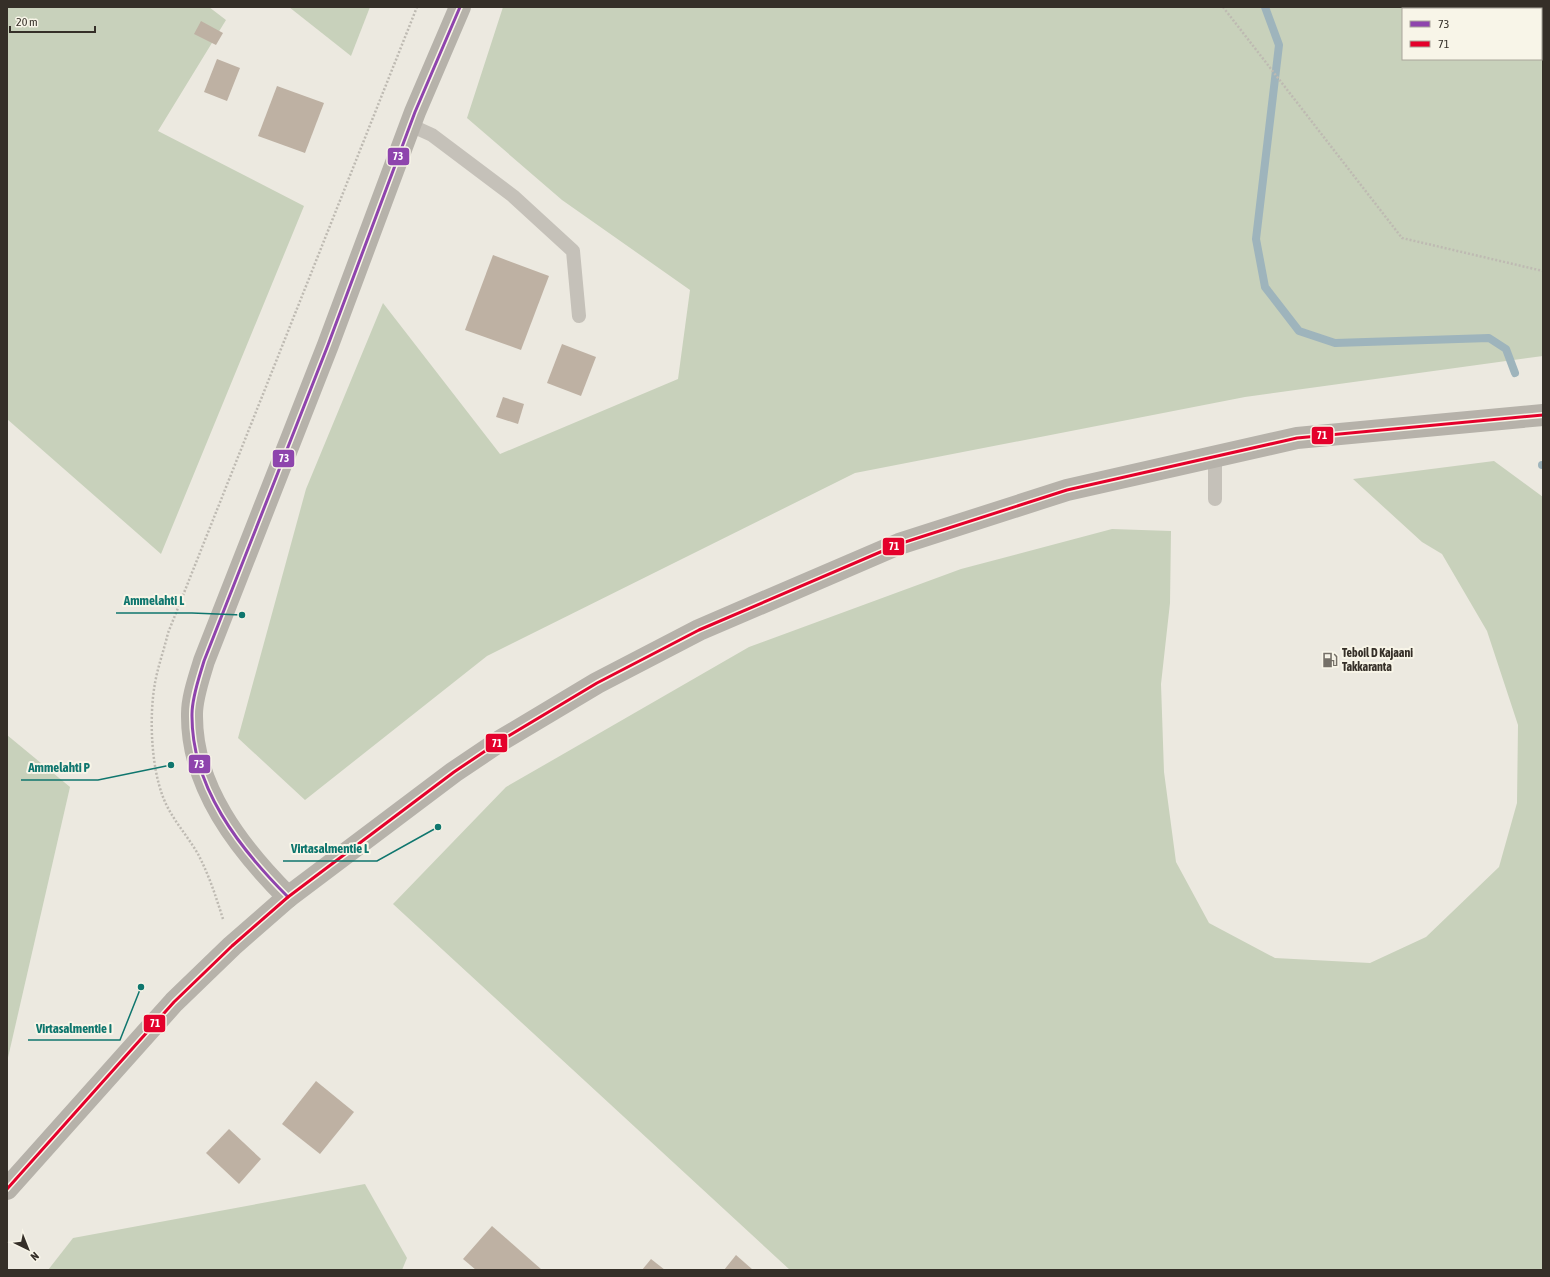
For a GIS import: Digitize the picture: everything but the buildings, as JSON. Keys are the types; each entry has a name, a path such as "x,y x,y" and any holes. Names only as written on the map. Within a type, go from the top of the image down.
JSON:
{"street":[{"path":"288,897 259,866 240,842 225,820 205,783 195,748 192,714 197,686 204,661 328,345 410,125 460,7"},
{"path":"7,1189 174,1002 232,946 288,897 454,772 494,746 598,684 699,630 898,544 1067,490 1297,438 1543,415"}],"lane":[{"path":"410,125 432,135 513,196 573,251 578,316"},
{"path":"1214,457 1215,499"}],"path":[{"path":"1223,7 1402,238 1543,271"}],"green space":[{"path":"7,7 209,7 226,20 158,131 304,206 161,554 7,419"},
{"path":"289,7 370,7 351,56"},
{"path":"503,7 1543,7 1543,356 1245,397 855,473 487,656 305,800 238,738 306,489 383,303 500,454 678,379 690,290 562,200 467,118"},
{"path":"1494,461 1543,497 1543,1270 790,1270 393,904 506,787 749,647 961,569 1112,529 1171,531 1170,603 1161,684 1164,772 1176,862 1209,923 1275,958 1370,963 1426,937 1499,867 1517,803 1518,725 1487,631 1442,554 1422,542 1353,479"},
{"path":"7,735 70,787 7,1062"},
{"path":"365,1184 407,1258 402,1270 48,1270 73,1238"}],"waterway":[{"path":"1265,7 1279,45 1256,239 1265,287 1299,331 1335,343 1489,338 1506,349 1515,373"}],"transit line":[{"name":"73","path":"288,897 236,837 209,791 200,767 194,741 192,714 193,701 204,661 328,345 415,112 460,7"},
{"name":"71","path":"7,1189 174,1002 232,946 288,897 454,772 500,741 597,683 699,630 899,544 1067,490 1297,438 1543,415"}],"place":[{"name":"Ammelahti L","path":"242,615"},
{"name":"Teboil D Kajaani Takkaranta","path":"1330,660"},
{"name":"Ammelahti P","path":"171,765"},
{"name":"Virtasalmentie L","path":"438,827"},
{"name":"Virtasalmentie I","path":"141,987"}]}
